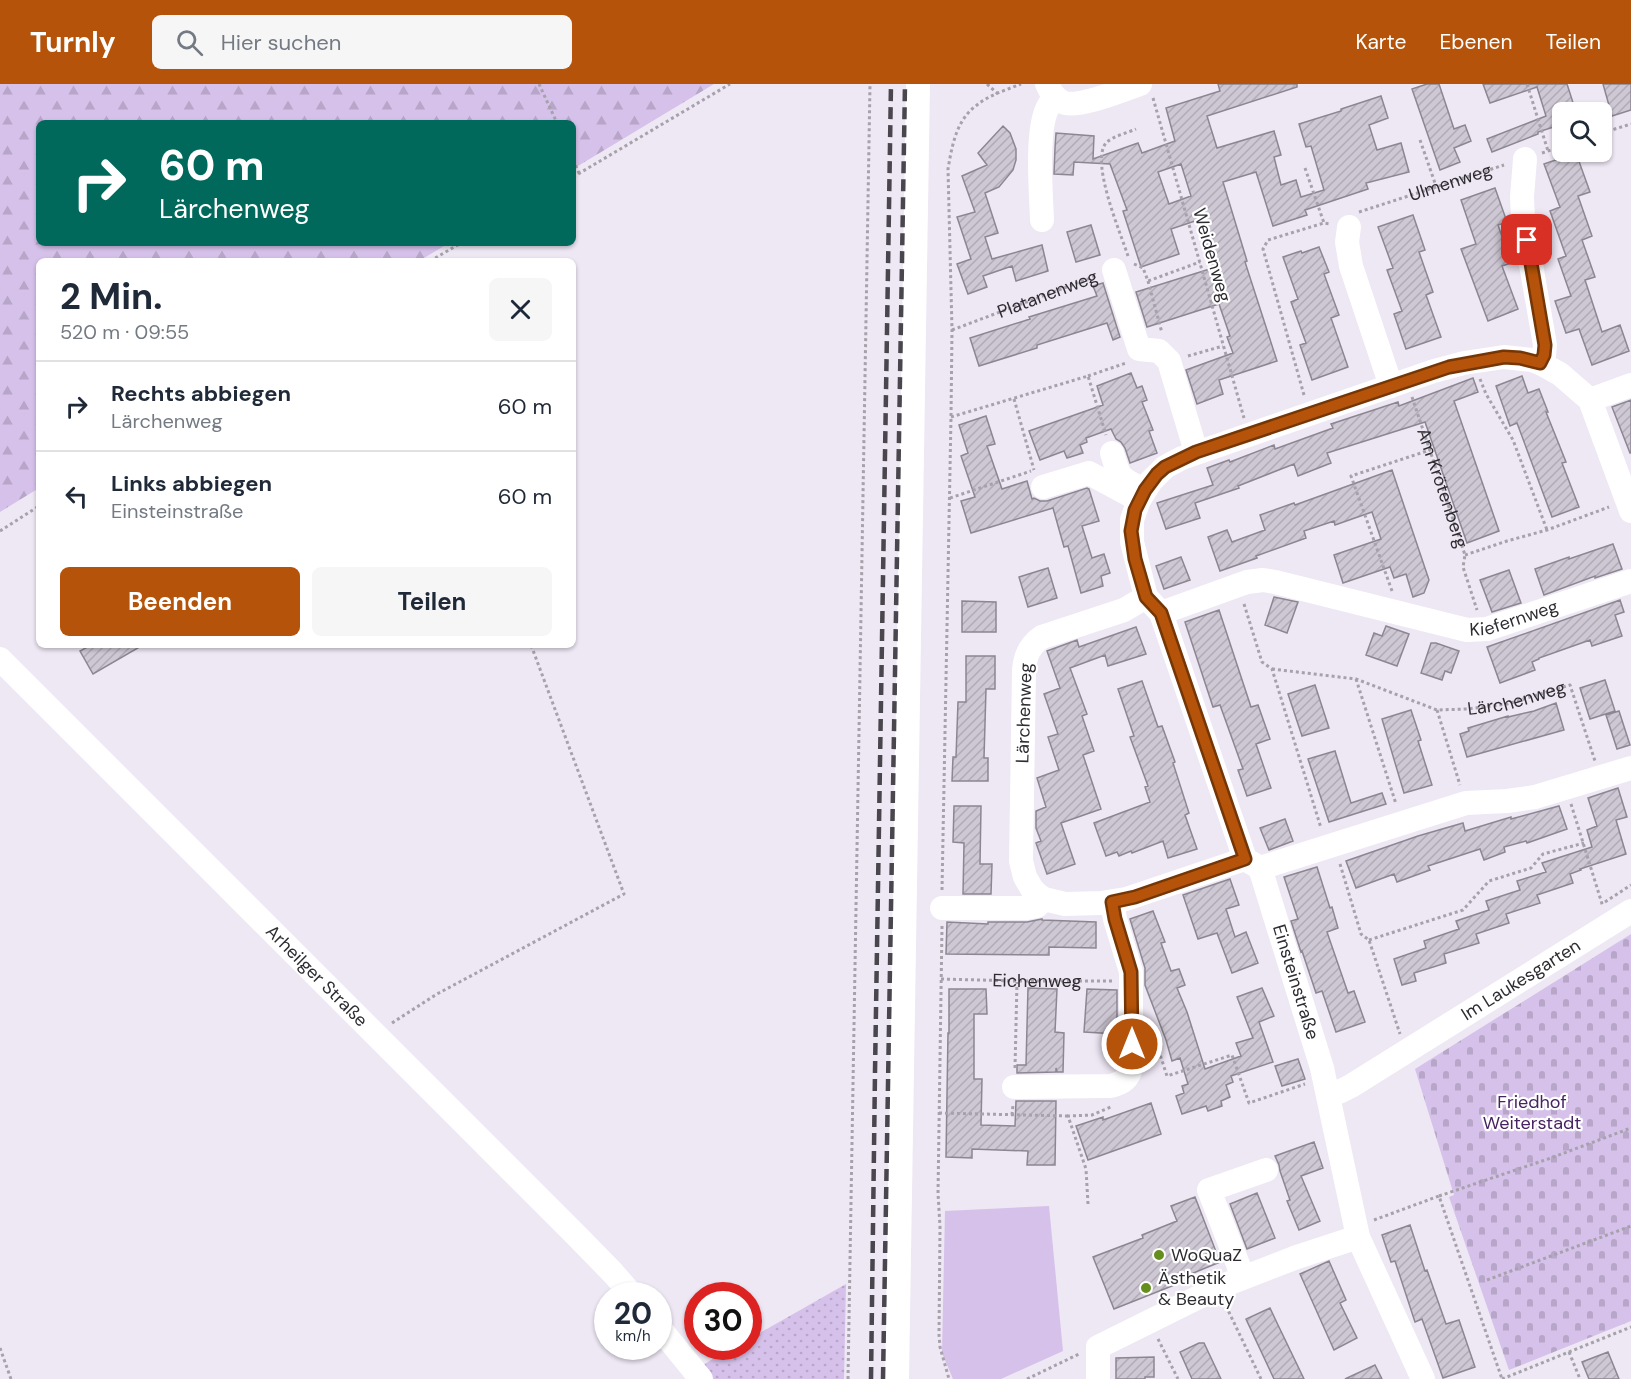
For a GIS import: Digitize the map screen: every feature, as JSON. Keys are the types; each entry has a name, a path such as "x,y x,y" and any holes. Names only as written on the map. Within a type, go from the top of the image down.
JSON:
{"street":[{"path":"897,1379 918,84"},
{"path":"1042,220 1040,160 1045,112 1051,91 1064,103 1077,104 1146,90"},
{"path":"1525,159 1522,210 1545,345 1540,363"},
{"path":"1349,227 1347,242 1351,266 1399,384"},
{"name":"Platanenweg","path":"1122,267 1196,452"},
{"path":"1154,605 1135,559 1131,531 1132,520 1142,495 1165,467 1196,452 1248,434 1449,367 1474,361 1504,357 1540,363 1560,374 1590,400 1629,506"},
{"path":"1590,400 1631,386"},
{"path":"1112,453 1119,475 1142,495"},
{"path":"1039,478 1089,473 1142,495"},
{"name":"Kiefernweg","path":"1154,605 1255,580 1269,580 1467,630 1484,630 1631,581"},
{"name":"Einsteinstraße","path":"1154,605 1253,864 1327,1086 1357,1232 1423,1379"},
{"name":"Lärchenweg","path":"1044,899 1028,883 1021,861 1025,659 1031,646 1042,637 1124,610 1154,605"},
{"name":"Arheilger Straße","path":"0,659 571,1230 620,1282"},
{"path":"942,908 1027,908 1037,906 1044,899 1065,904 1112,902 1330,846 1466,803 1522,799 1631,768"},
{"path":"1014,1087 1111,1086 1124,1081 1130,1072 1132,982 1112,902"},
{"name":"Im Laukesgarten","path":"1327,1086 1339,1092 1351,1086 1631,911"},
{"path":"1243,1277 1209,1190 1266,1170"},
{"path":"1098,1379 1098,1347 1217,1288 1357,1232"},
{"path":"672,1343 701,1379"}],"path":[{"path":"539,84 556,120"},
{"path":"576,175 730,84"},
{"path":"848,1379 870,84"},
{"path":"987,84 998,94"},
{"path":"949,1379 939,1335 939,1113 952,330 948,170 952,145 959,125 976,105 1021,84"},
{"path":"1527,84 1548,151"},
{"name":"Weidenweg","path":"1146,90 1200,262 1248,434"},
{"path":"1612,130 1631,124"},
{"path":"1136,129 1106,144 1101,158 1102,178 1122,267 1143,268 1148,281 1165,341 1155,354"},
{"path":"1420,140 1436,186"},
{"name":"Ulmenweg","path":"1349,227 1351,215 1552,150"},
{"path":"576,166 579,173"},
{"path":"1305,168 1324,223"},
{"path":"1310,414 1263,249 1268,240 1324,223 1349,227"},
{"path":"435,258 456,246"},
{"path":"1148,281 1200,262"},
{"name":"Platanenweg","path":"952,330 1122,267"},
{"path":"951,417 1155,354 1223,346"},
{"path":"1474,361 1486,394 1513,440 1547,530"},
{"path":"1088,376 1112,453"},
{"name":"Am Krötenberg","path":"1399,384 1431,450 1465,555 1463,567 1484,630"},
{"path":"950,498 1039,478 1014,399"},
{"path":"1393,611 1392,592 1351,476 1431,450"},
{"path":"1465,555 1629,506"},
{"path":"0,531 36,508"},
{"path":"1238,585 1262,662 1272,669 1361,934 1368,940 1401,1035 1409,1049"},
{"path":"377,1036 398,1018 437,994 624,894 532,648"},
{"name":"Lärchenweg","path":"1272,669 1356,679 1437,710 1507,704 1570,685 1600,777"},
{"path":"1356,679 1402,823"},
{"name":"Lärchenweg","path":"1437,710 1466,803"},
{"path":"1566,788 1609,924"},
{"path":"1368,940 1463,910 1489,881 1531,868 1543,854 1584,843"},
{"name":"Eichenweg","path":"941,979 1132,982"},
{"path":"1012,1115 1017,981"},
{"path":"1132,1020 1151,1021 1167,1076 1232,1055 1249,1103 1327,1086"},
{"path":"939,1113 1068,1116 1092,1114 1119,1104 1111,1086"},
{"path":"1068,1116 1086,1169 1088,1203"},
{"path":"1357,1232 1439,1196 1631,1128"},
{"path":"1439,1196 1502,1379 1631,1327"},
{"path":"1487,1280 1631,1226"},
{"path":"1217,1288 1261,1379"},
{"path":"1150,1321 1178,1379"},
{"path":"1027,1379 1098,1347"},
{"path":"0,1348 11,1379"},
{"path":"1569,1352 1580,1379"}],"green space":[{"path":"0,84 714,84 576,167 576,120 36,120 36,246 444,246 424,258 36,258 36,490 0,512"},
{"name":"Friedhof Weiterstadt","path":"1631,934 1631,1321 1509,1370 1449,1197 1454,1195 1415,1069"},
{"path":"1049,1206 1063,1351 1001,1379 953,1379 942,1353 945,1211"},
{"path":"846,1284 844,1379 712,1379 701,1366 711,1360 762,1360 762,1332"}],"building":[{"path":"1218,84 1297,84 1297,87 1207,116 1217,148 1274,131 1281,155 1274,157 1281,185 1296,180 1301,197 1324,190 1311,146 1306,147 1299,124 1381,96 1388,118 1369,125 1377,150 1401,143 1409,172 1366,183 1368,189 1305,210 1307,215 1273,226 1256,172 1223,182 1247,261 1245,262 1277,361 1219,380 1223,394 1197,404 1186,370 1233,353 1219,304 1147,327 1136,292 1213,268 1198,220 1171,229 1179,254 1141,267 1123,211 1127,210 1110,164 1074,162 1073,175 1054,174 1056,133 1094,136 1093,159 1138,143 1142,153 1175,141 1166,108 1220,91","holes":["1181,164 1191,196 1169,204 1158,172"]},
{"path":"1427,84 1439,84 1454,129 1465,125 1471,141 1454,148 1460,162 1440,170 1412,89"},
{"path":"1483,84 1567,84 1573,102 1552,102 1552,128 1492,152 1487,139 1546,116 1537,87 1490,103"},
{"path":"1603,84 1631,84 1631,110 1612,116 1612,102 1608,102"},
{"path":"1003,126 1010,133 1016,149 1016,160 1013,170 999,187 985,193 998,233 985,237 992,259 1042,245 1048,271 1016,281 1012,266 983,276 987,287 968,294 957,264 971,259 957,217 975,212 962,176 987,165 978,153"},
{"path":"1552,161 1579,162 1590,192 1578,196 1592,236 1582,240 1595,277 1585,280 1602,332 1620,325 1629,351 1592,365 1579,329 1566,333 1555,301 1571,296 1558,259 1566,256 1550,211 1560,207 1544,164"},
{"path":"1495,188 1507,222 1498,225 1511,263 1502,266 1518,309 1488,321 1461,249 1476,244 1461,200"},
{"path":"1413,215 1425,250 1419,252 1433,292 1426,295 1441,337 1406,349 1394,314 1402,311 1387,270 1393,268 1378,227"},
{"path":"1091,225 1100,255 1076,262 1067,232"},
{"path":"1319,247 1329,272 1324,274 1339,315 1331,318 1348,367 1312,380 1300,345 1306,343 1291,302 1298,299 1283,257"},
{"path":"1103,283 1120,337 1113,340 1107,323 979,366 970,338 1097,296 1093,286"},
{"path":"1131,373 1137,388 1142,386 1147,400 1142,402 1153,430 1149,431 1157,453 1130,463 1125,448 1116,439 1111,429 1086,438 1087,442 1080,445 1083,453 1067,458 1064,451 1040,460 1029,431 1103,405 1097,386"},
{"path":"1522,376 1528,393 1539,389 1566,462 1562,463 1579,507 1552,517 1517,423 1510,426 1496,386"},
{"path":"1473,378 1478,392 1454,401 1499,531 1467,543 1425,422 1327,453 1331,463 1298,476 1294,464 1238,486 1239,488 1195,503 1200,518 1166,529 1157,503 1213,485 1207,468 1274,445 1275,449 1333,428 1331,424 1398,402 1399,406"},
{"path":"1631,400 1631,453 1630,453 1612,407"},
{"path":"986,416 995,444 987,446 1002,489 1027,481 1032,499 1047,501 1089,489 1099,521 1082,526 1092,558 1104,554 1110,573 1101,576 1103,586 1081,593 1068,546 1064,547 1053,508 971,533 961,501 975,497 961,456 968,453 959,425"},
{"path":"1392,470 1429,580 1424,593 1413,597 1406,574 1394,578 1390,567 1343,583 1334,555 1381,539 1372,512 1335,525 1334,521 1304,531 1306,538 1220,571 1208,537 1227,530 1232,542 1265,530 1260,515 1294,503 1295,505"},
{"path":"1613,544 1622,569 1595,578 1595,576 1544,595 1535,569"},
{"path":"1181,557 1190,580 1164,589 1156,566"},
{"path":"1048,568 1057,598 1028,607 1019,577"},
{"path":"1509,570 1521,603 1492,612 1480,580"},
{"path":"1274,597 1298,602 1287,633 1265,625"},
{"path":"1620,600 1624,612 1615,615 1622,636 1592,646 1590,640 1539,658 1532,662 1535,670 1500,683 1487,647"},
{"path":"962,601 996,602 996,632 962,632"},
{"path":"1219,610 1251,707 1258,705 1270,739 1256,744 1271,788 1247,796 1238,770 1243,769 1220,705 1213,707 1185,622"},
{"path":"1386,626 1409,634 1397,666 1366,655 1374,633 1382,636"},
{"path":"1136,627 1146,654 1108,666 1105,655 1070,668 1087,714 1082,716 1094,751 1083,755 1101,809 1061,823 1075,864 1047,874 1036,843 1041,841 1036,828 1036,811 1046,807 1037,778 1059,770 1048,737 1058,734 1044,694 1060,688 1047,651 1077,640 1079,647"},
{"path":"1431,643 1459,651 1451,673 1445,671 1442,680 1421,673"},
{"path":"86,648 138,648 93,674 80,651"},
{"path":"966,656 995,656 995,689 986,689 984,758 988,758 988,781 952,781 953,757 956,757 958,702 966,702"},
{"path":"1605,680 1615,711 1590,719 1580,688"},
{"path":"1142,681 1158,727 1162,726 1175,762 1173,763 1189,813 1185,815 1197,849 1168,858 1163,841 1132,853 1131,851 1119,856 1117,852 1106,856 1094,823 1150,802 1145,787 1148,786 1130,737 1134,736 1118,689"},
{"path":"1315,685 1329,728 1302,736 1288,694"},
{"path":"1556,703 1564,730 1467,757 1460,734 1469,731 1468,728"},
{"path":"1411,710 1432,785 1404,793 1382,719"},
{"path":"1619,711 1630,745 1617,749 1606,715"},
{"path":"1335,751 1351,803 1382,793 1386,804 1329,822 1308,759"},
{"path":"1618,788 1627,817 1616,820 1626,854 1570,874 1573,883 1537,895 1540,903 1506,914 1509,923 1476,934 1479,943 1444,954 1446,963 1414,973 1416,981 1402,985 1394,959 1426,948 1424,941 1459,929 1456,921 1489,910 1486,901 1520,890 1517,881 1546,872 1542,863 1592,847 1587,830 1597,826 1588,798"},
{"path":"954,806 981,806 980,864 992,864 991,894 963,894 964,843 953,842"},
{"path":"1559,806 1567,829 1527,843 1526,841 1504,847 1505,852 1484,860 1480,849 1428,866 1430,870 1397,882 1394,874 1356,888 1346,861 1463,823 1465,831"},
{"path":"1285,819 1293,841 1269,850 1260,828"},
{"path":"1317,867 1338,928 1327,932 1348,993 1354,991 1365,1022 1336,1032 1322,991 1316,993 1301,952 1291,921 1298,919 1284,877"},
{"path":"1230,879 1239,905 1226,909 1235,937 1246,932 1258,963 1232,973 1217,933 1198,939 1183,895"},
{"path":"1153,911 1165,942 1161,943 1171,971 1179,969 1185,985 1177,988 1205,1069 1241,1056 1236,1043 1253,1038 1237,997 1262,988 1274,1016 1259,1022 1273,1062 1231,1076 1233,1082 1226,1085 1230,1097 1221,1101 1222,1106 1208,1111 1206,1106 1182,1114 1176,1096 1184,1093 1182,1086 1188,1084 1180,1058 1172,1061 1145,985 1145,968 1130,919"},
{"path":"1042,919 1096,922 1096,948 1049,947 1049,955 946,954 947,922 988,924 988,922 1027,922"},
{"path":"1028,988 1057,989 1055,1032 1064,1033 1063,1072 1057,1072 1056,1068 1056,1072 1017,1073 1017,1065 1026,1065"},
{"path":"949,989 986,989 987,1014 974,1014 974,1079 982,1079 981,1125 1015,1126 1016,1101 1056,1101 1055,1165 1027,1165 1028,1151 972,1149 972,1158 946,1157"},
{"path":"1087,989 1117,990 1117,1034 1084,1032"},
{"path":"1298,1059 1305,1079 1282,1086 1275,1066"},
{"path":"1151,1103 1161,1134 1088,1160 1076,1126 1103,1117 1103,1120"},
{"path":"1314,1142 1323,1168 1301,1176 1320,1221 1299,1230 1287,1201 1290,1200 1275,1156"},
{"path":"1257,1193 1275,1238 1247,1249 1230,1204"},
{"name":"WoQuaZ","path":"1195,1197 1220,1262 1191,1274 1192,1278 1114,1309 1093,1257 1143,1238 1142,1235 1177,1221 1171,1206"},
{"path":"1410,1225 1446,1324 1459,1320 1475,1367 1443,1378 1422,1319 1415,1322 1395,1261 1391,1262 1382,1235"},
{"path":"1329,1261 1346,1300 1340,1303 1357,1338 1334,1350 1300,1274"},
{"path":"1270,1308 1304,1379 1274,1379 1246,1319"},
{"path":"1204,1343 1221,1379 1192,1379 1180,1352"},
{"path":"1608,1352 1619,1379 1589,1379 1582,1362"},
{"path":"1154,1357 1154,1377 1116,1379 1116,1358"},
{"path":"1375,1365 1382,1379 1345,1379"}],"railway":[{"path":"871,1379 891,84"},
{"path":"883,1379 905,84"}],"place":[{"name":"WoQuaZ","path":"1159,1255"},
{"name":"Ästhetik & Beauty","path":"1146,1288"}],"route":[{"path":"1132,1044 1131,972 1112,902 1135,897 1245,859 1161,613 1146,597 1140,578 1131,531 1139,500 1151,481 1165,467 1196,452 1231,440 1449,367 1504,357 1540,363 1545,345 1527,240"}]}
